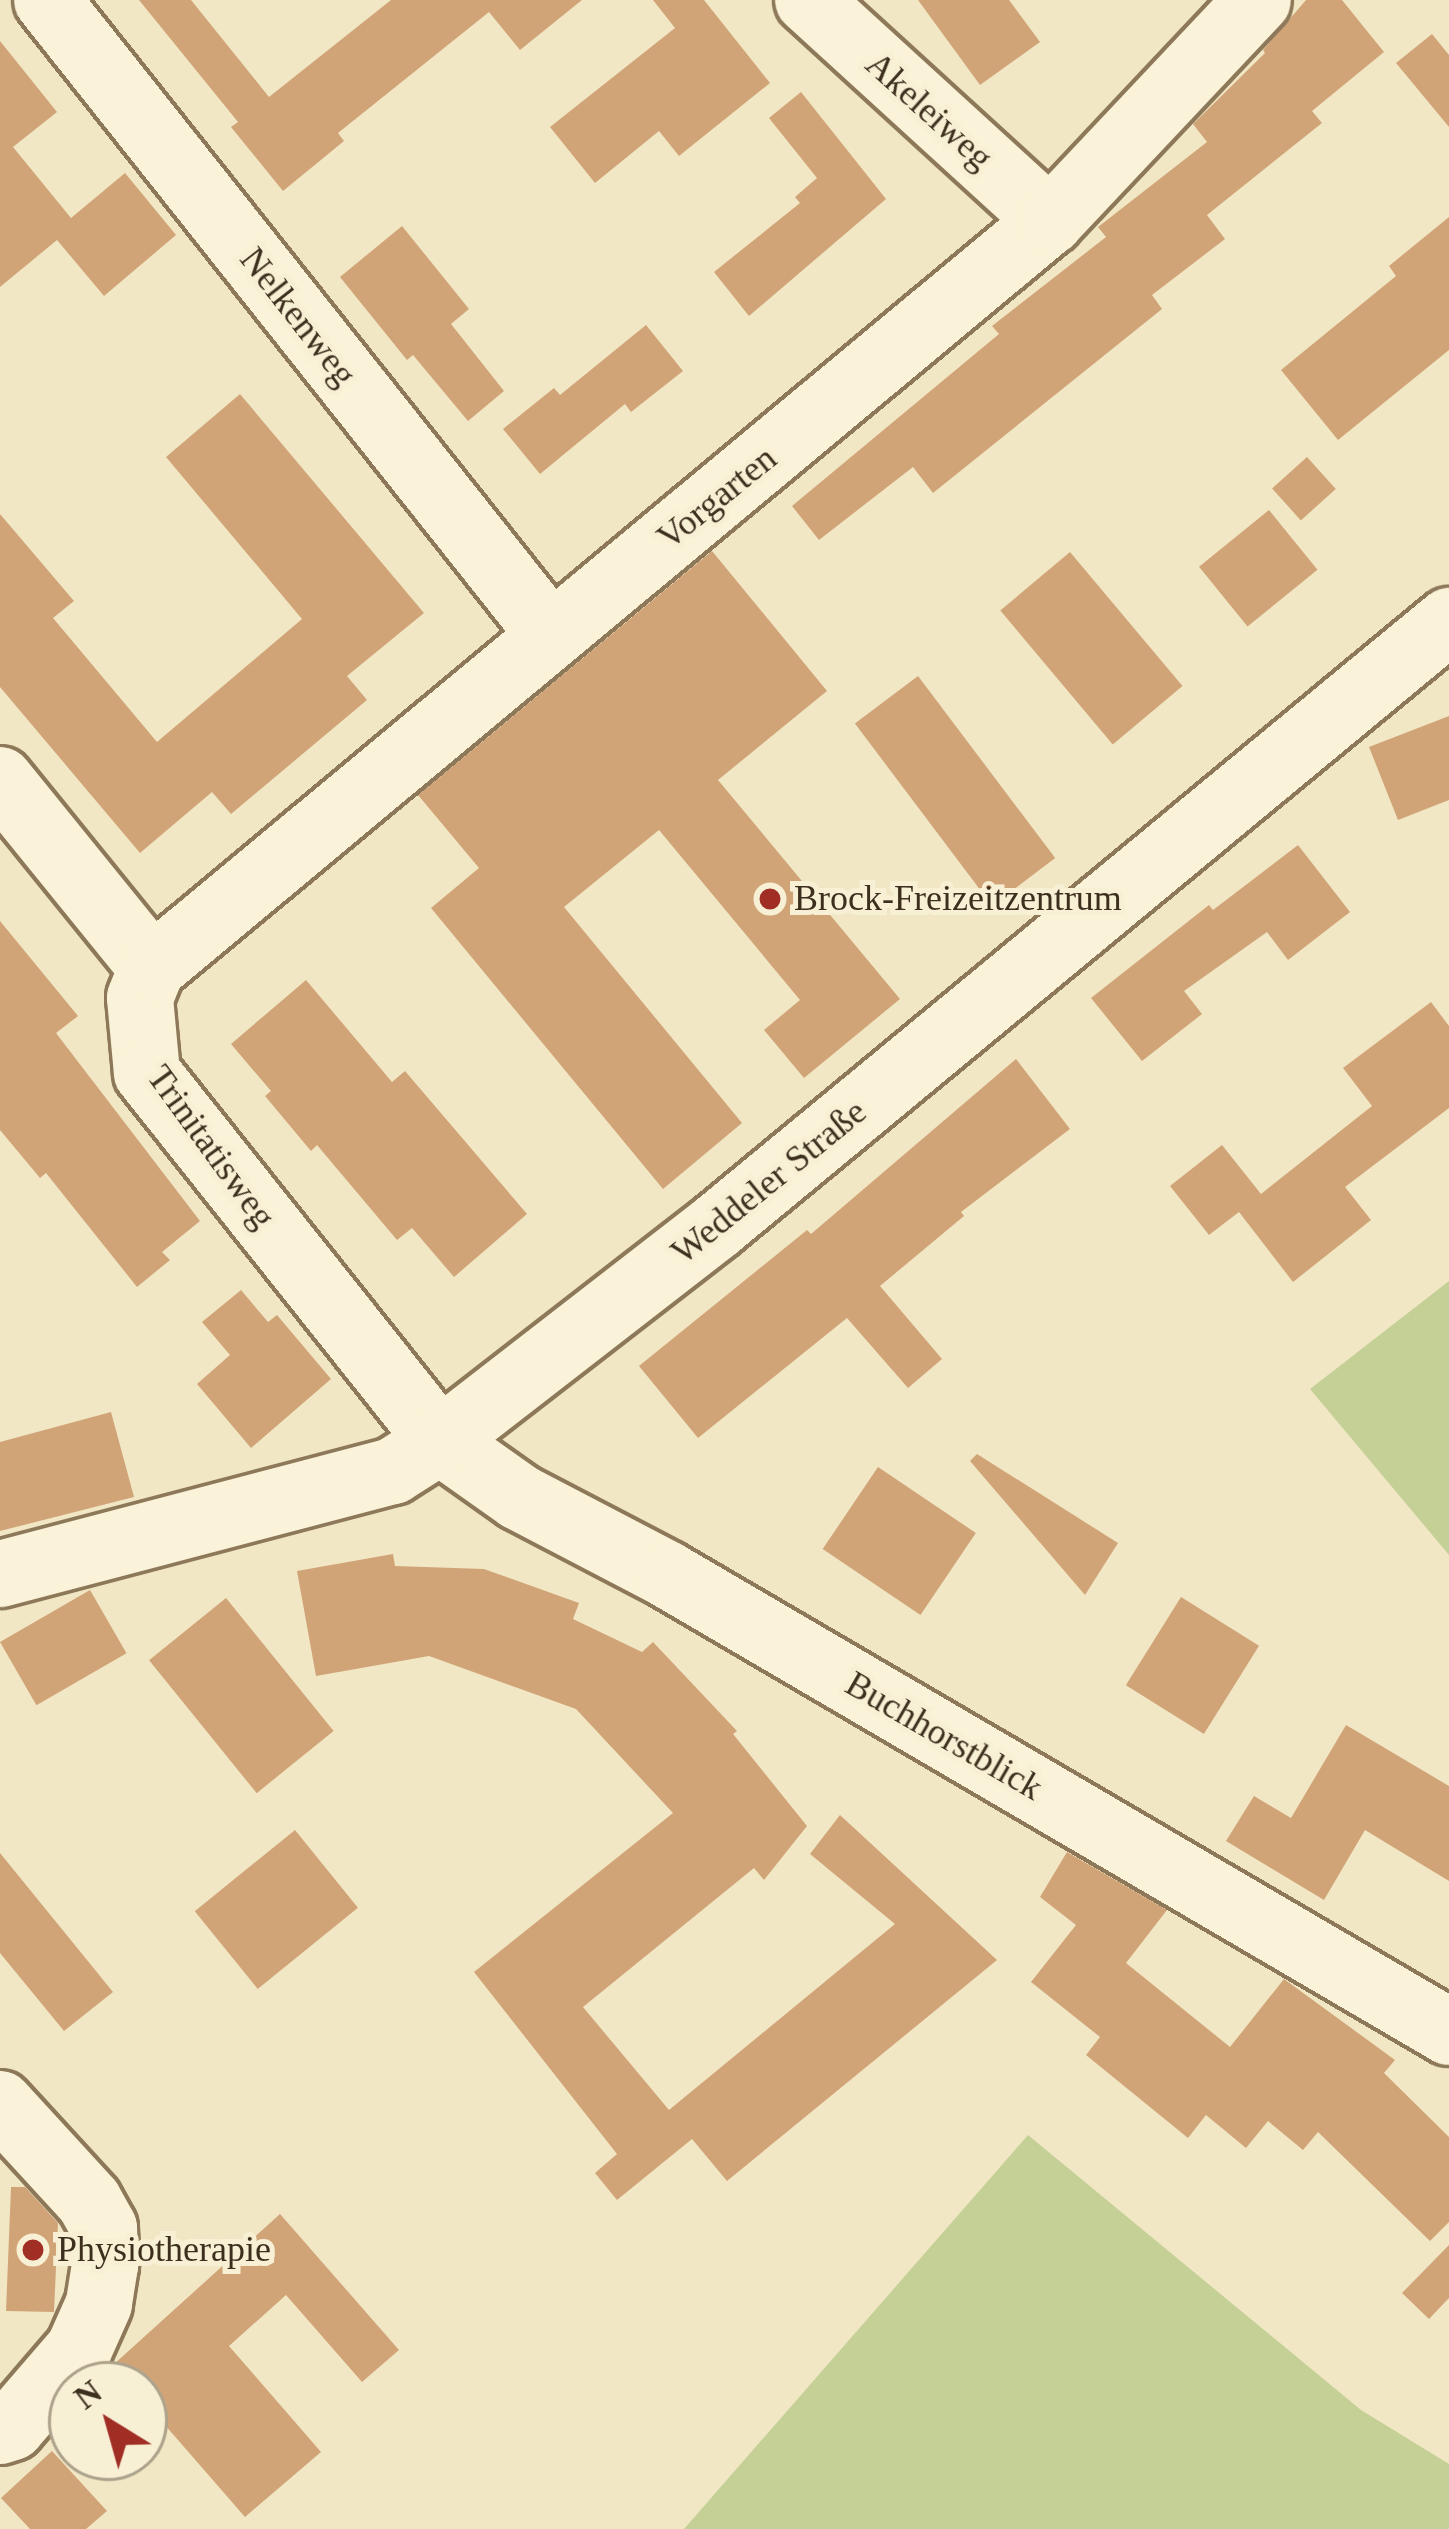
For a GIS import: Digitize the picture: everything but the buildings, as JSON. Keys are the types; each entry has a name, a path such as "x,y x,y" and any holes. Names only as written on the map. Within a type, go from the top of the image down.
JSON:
{"street":[{"name":"Nelkenweg","path":"47,0 549,633"},
{"name":"Akeleiweg","path":"808,0 1051,221"},
{"name":"Vorgarten","path":"152,968 549,633 1051,221 1258,0"},
{"name":"Weddeler Straße","path":"0,1574 393,1472 440,1441 717,1226 1449,621"},
{"path":"0,780 152,968"},
{"name":"Trinitatisweg","path":"152,968 140,998 147,1073 440,1441"},
{"name":"Buchhorstblick","path":"440,1441 519,1497 686,1586 1449,2032"},
{"path":"0,2104 89,2201 104,2228 105,2265 99,2304 79,2349 12,2427 0,2431"}],"green space":[{"path":"1449,1281 1449,1555 1310,1389"},
{"path":"1028,2135 1361,2410 1449,2464 1449,2529 684,2529"}],"place":[{"name":"Brock-Freizeitzentrum","path":"770,899"},
{"name":"Physiotherapie","path":"33,2250"}]}
